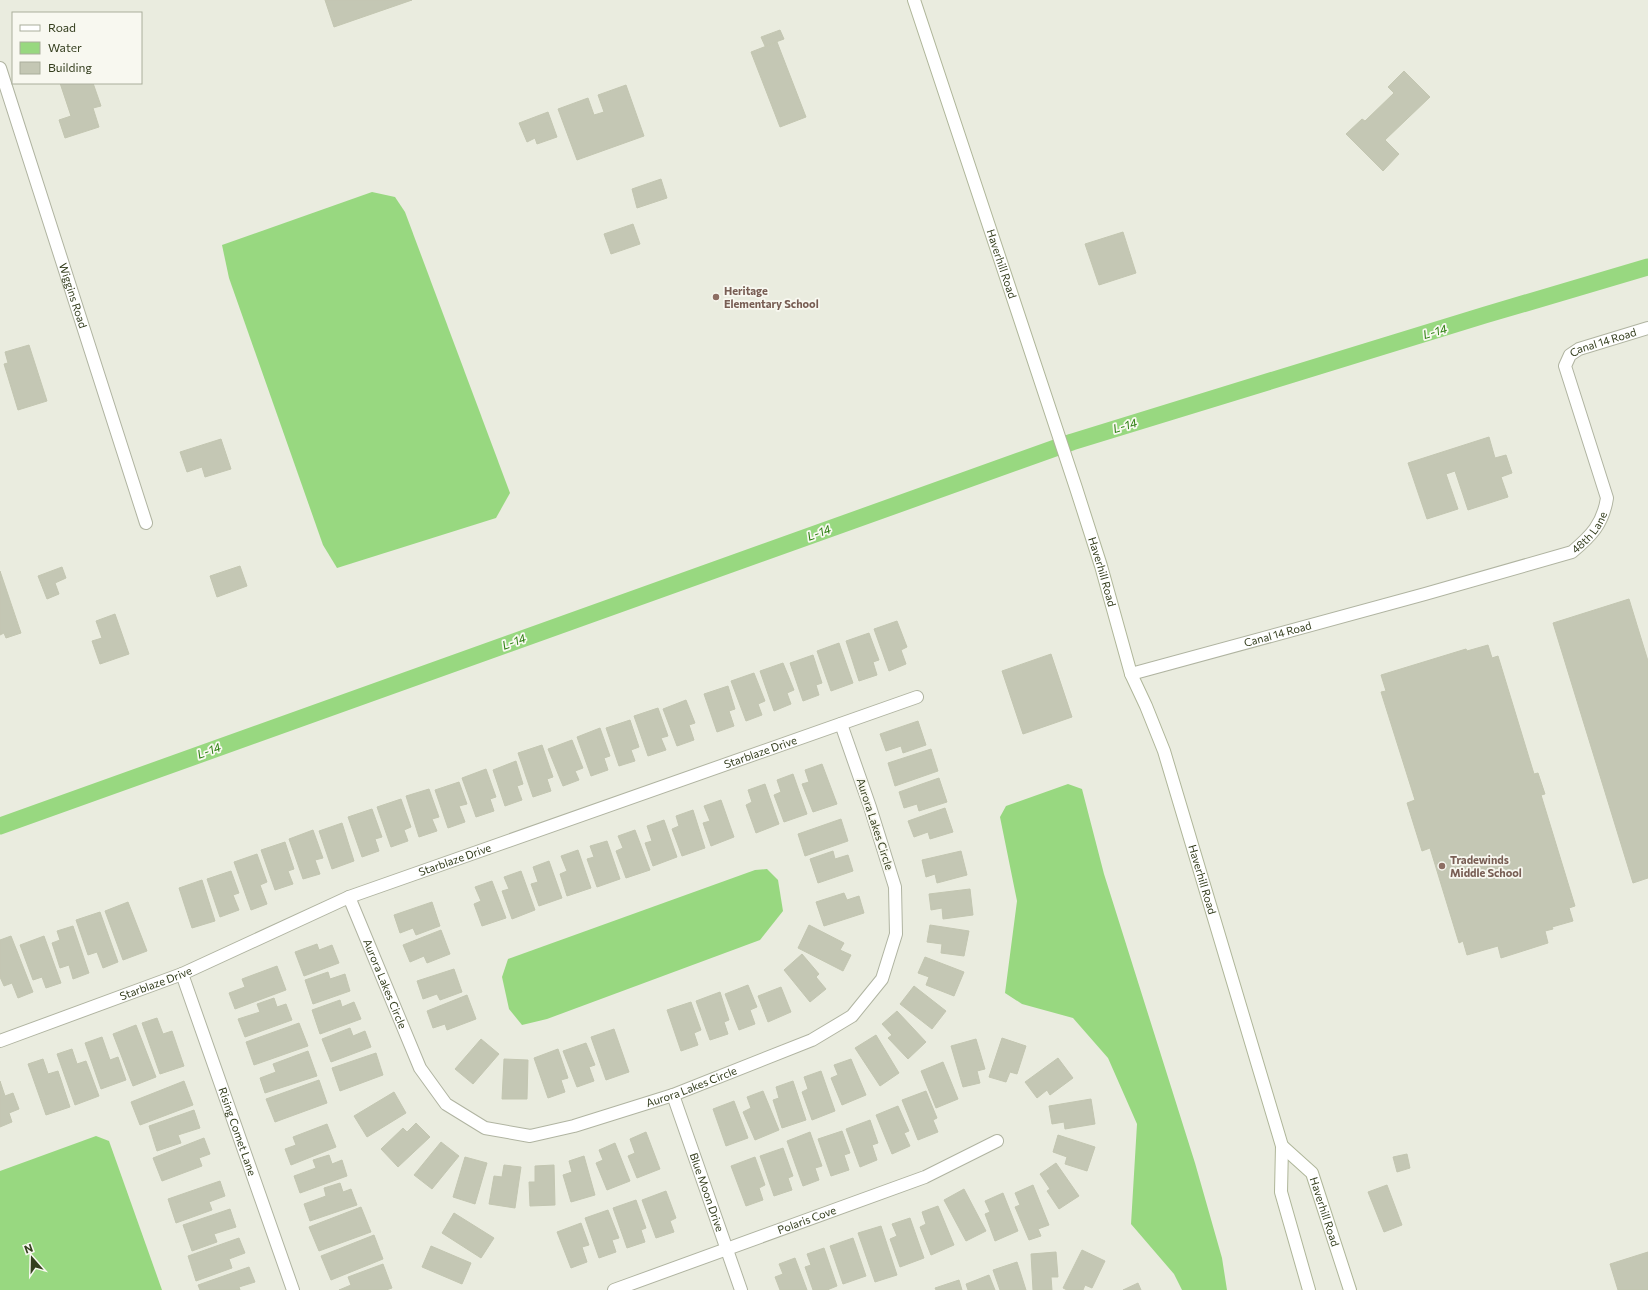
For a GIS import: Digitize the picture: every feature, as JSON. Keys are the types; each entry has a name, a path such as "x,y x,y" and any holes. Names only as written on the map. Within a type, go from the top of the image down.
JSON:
{"street":[{"name":"Haverhill Road","path":"914,0 1076,488 1101,566 1131,674 1164,751 1282,1146 1281,1192 1309,1290"},
{"name":"Wiggins Road","path":"0,68 146,523"},
{"name":"Canal 14 Road","path":"1566,366 1570,355 1579,349 1648,328"},
{"name":"48th Lane","path":"1425,594 1572,552 1588,538 1600,523 1605,511 1607,498 1566,366"},
{"name":"Canal 14 Road","path":"1131,674 1425,594"},
{"name":"Starblaze Drive","path":"0,1041 182,974 349,897 917,697"},
{"name":"Aurora Lakes Circle","path":"349,897 420,1068 446,1104 485,1128 530,1136 574,1126 673,1095 812,1040 852,1016 882,979 896,934 895,887 870,807 841,724"},
{"name":"Rising Comet Lane","path":"182,974 293,1290"},
{"name":"Blue Moon Drive","path":"673,1095 741,1290"},
{"name":"Polaris Cove","path":"614,1290 925,1177 997,1141"},
{"name":"Haverhill Road","path":"1282,1146 1312,1173 1350,1290"}],"water":[{"path":"372,192 395,197 405,212 510,493 496,518 337,568 323,545 229,278 222,245"},
{"path":"1068,784 1082,789 1104,874 1195,1163 1222,1258 1227,1290 1182,1290 1174,1274 1131,1224 1137,1124 1108,1058 1073,1018 1022,1004 1005,993 1017,901 1000,817 1006,806"},
{"path":"767,869 778,880 783,911 760,940 547,1019 522,1025 509,1009 502,977 508,959 755,870"},
{"path":"96,1136 109,1141 162,1290 0,1290 0,1171"}],"building":[{"path":"325,0 412,0 334,27"},
{"path":"780,30 784,39 765,46 761,37"},
{"path":"777,42 806,117 780,127 751,52"},
{"path":"1404,71 1430,97 1385,140 1399,154 1383,171 1346,134 1362,119 1365,121 1394,93 1388,87"},
{"path":"60,84 93,84 101,106 93,108 99,127 65,138 59,120 71,116"},
{"path":"626,85 644,136 577,160 558,109 588,98 594,115 604,112 598,95"},
{"path":"548,112 557,137 537,144 535,138 527,142 519,123"},
{"path":"661,179 667,198 637,208 632,189"},
{"path":"633,224 640,244 611,254 604,234"},
{"path":"1123,232 1136,273 1099,285 1085,244"},
{"path":"29,345 47,401 18,410 4,364 8,363 5,352"},
{"path":"1489,437 1495,458 1506,455 1512,473 1501,477 1508,497 1468,510 1455,471 1446,474 1458,509 1427,519 1408,463"},
{"path":"221,439 231,469 205,477 202,467 187,472 180,452"},
{"path":"240,566 247,586 217,597 210,576"},
{"path":"62,567 66,578 55,583 59,594 47,599 38,576"},
{"path":"0,571 21,633 6,638 4,633 0,635"},
{"path":"1629,599 1648,661 1648,878 1633,883 1553,623"},
{"path":"115,614 129,654 100,664 92,641 102,638 96,621"},
{"path":"897,621 907,647 901,650 906,664 889,671 874,629"},
{"path":"869,633 879,660 873,662 877,675 859,681 846,641"},
{"path":"839,643 853,683 831,691 817,651"},
{"path":"1488,645 1492,658 1498,656 1534,774 1538,773 1545,794 1541,795 1575,906 1569,908 1573,921 1552,927 1553,929 1545,931 1548,943 1501,958 1498,946 1467,955 1463,941 1459,943 1430,848 1422,851 1407,803 1415,800 1381,692 1386,691 1381,675 1466,649 1467,651"},
{"path":"1051,654 1072,717 1023,734 1002,671"},
{"path":"813,655 822,683 816,685 819,695 803,701 790,663"},
{"path":"783,663 794,690 787,693 791,704 774,711 760,671"},
{"path":"754,673 765,701 758,704 762,715 746,721 731,681"},
{"path":"728,686 735,709 729,711 734,726 717,732 704,694"},
{"path":"686,700 695,723 689,725 694,740 677,746 663,709"},
{"path":"658,708 668,736 661,738 666,750 648,756 634,716"},
{"path":"630,720 639,747 631,750 635,761 619,766 606,728"},
{"path":"918,721 926,745 903,753 901,746 886,751 880,734"},
{"path":"600,728 610,756 604,758 608,770 591,776 577,737"},
{"path":"572,740 583,768 575,771 579,780 563,786 548,749"},
{"path":"542,745 553,777 547,779 551,791 533,797 518,753"},
{"path":"931,749 938,771 895,786 888,763"},
{"path":"516,761 523,784 517,786 522,800 505,806 493,770"},
{"path":"822,764 837,804 813,812 802,784 809,782 805,770"},
{"path":"486,769 496,797 490,799 494,811 476,817 462,778"},
{"path":"793,774 807,814 784,822 774,795 781,792 777,780"},
{"path":"939,778 947,802 919,811 917,804 904,808 899,792"},
{"path":"459,782 467,804 459,806 465,822 448,828 435,790"},
{"path":"765,784 779,824 756,833 746,805 752,802 748,790"},
{"path":"429,789 439,817 432,819 437,831 419,837 406,796"},
{"path":"401,799 411,827 404,830 408,841 391,847 377,807"},
{"path":"721,800 734,837 711,846 703,823 710,821 704,806"},
{"path":"945,808 953,832 930,839 928,832 914,837 908,821"},
{"path":"372,809 382,837 375,839 379,851 362,857 348,817"},
{"path":"693,810 705,848 682,856 672,829 679,826 676,816"},
{"path":"841,819 848,841 805,856 798,834"},
{"path":"664,820 677,857 653,866 645,843 652,841 647,826"},
{"path":"342,823 354,861 332,869 319,831"},
{"path":"313,830 323,858 315,860 320,874 303,879 289,839"},
{"path":"635,830 650,870 626,878 616,851 623,848 618,836"},
{"path":"607,841 620,879 597,887 587,859 594,857 590,846"},
{"path":"285,842 294,869 288,871 293,884 275,890 261,850"},
{"path":"578,850 591,888 567,896 560,874 567,871 561,856"},
{"path":"833,851 835,859 848,855 853,871 818,883 810,859"},
{"path":"961,851 967,875 937,883 935,874 926,877 922,860"},
{"path":"257,854 267,882 260,885 267,904 251,910 234,862"},
{"path":"549,861 562,898 539,906 531,884 538,882 533,867"},
{"path":"231,871 239,893 233,895 239,910 220,917 207,879"},
{"path":"521,871 535,910 512,919 502,891 509,889 504,877"},
{"path":"202,880 215,921 192,928 179,888"},
{"path":"492,881 506,918 482,926 474,904 481,901 475,887"},
{"path":"970,889 973,915 943,919 942,908 931,910 929,894"},
{"path":"844,893 847,900 859,896 864,913 824,926 816,902"},
{"path":"128,902 147,951 123,960 105,911"},
{"path":"432,902 440,926 416,935 413,928 400,933 394,915"},
{"path":"100,912 118,962 103,968 97,952 88,955 76,920"},
{"path":"809,925 844,943 840,950 851,955 843,971 798,948"},
{"path":"930,925 969,931 964,956 941,953 942,944 927,942"},
{"path":"73,926 89,973 73,979 69,965 60,968 52,943 60,940 57,931"},
{"path":"441,930 450,954 427,963 424,956 410,962 403,945"},
{"path":"11,936 33,992 18,998 12,983 4,986 0,977 0,940"},
{"path":"44,936 61,983 46,988 42,977 33,980 20,945"},
{"path":"317,944 319,950 332,945 339,963 304,976 295,952"},
{"path":"802,954 819,974 816,977 826,989 810,1002 784,970"},
{"path":"925,957 964,972 954,996 926,985 929,977 918,973"},
{"path":"277,966 286,990 235,1009 229,993 245,987 242,979"},
{"path":"454,969 462,992 440,1000 437,994 423,999 417,981"},
{"path":"328,972 330,979 345,974 350,991 313,1004 305,980"},
{"path":"748,985 757,1007 750,1010 755,1024 739,1030 725,994"},
{"path":"914,986 946,1011 932,1029 900,1004"},
{"path":"781,987 791,1012 768,1022 758,996"},
{"path":"720,992 729,1020 724,1022 728,1034 710,1040 696,1001"},
{"path":"467,995 476,1019 447,1030 445,1024 433,1028 427,1011"},
{"path":"274,998 277,1007 286,1004 292,1020 245,1037 238,1019 260,1012 257,1004"},
{"path":"340,1000 342,1007 354,1002 361,1019 320,1034 312,1010"},
{"path":"691,1002 701,1030 694,1033 698,1045 681,1051 667,1010"},
{"path":"897,1011 926,1042 908,1059 888,1038 892,1035 882,1024"},
{"path":"157,1018 163,1034 172,1031 184,1066 160,1074 142,1023"},
{"path":"299,1023 308,1046 254,1065 246,1042"},
{"path":"136,1025 156,1077 133,1086 113,1034"},
{"path":"350,1028 353,1036 365,1031 371,1047 331,1062 322,1039"},
{"path":"614,1029 629,1072 606,1080 591,1037"},
{"path":"876,1035 899,1073 880,1086 855,1048"},
{"path":"102,1037 110,1060 118,1057 126,1080 101,1089 85,1043"},
{"path":"1002,1038 1026,1046 1017,1074 1010,1072 1006,1082 989,1077"},
{"path":"481,1039 499,1054 473,1084 455,1069"},
{"path":"976,1039 985,1069 977,1071 980,1083 963,1087 951,1046"},
{"path":"586,1043 595,1065 589,1067 594,1081 577,1087 563,1051"},
{"path":"72,1049 77,1064 86,1061 99,1096 75,1105 57,1054"},
{"path":"558,1049 568,1078 561,1080 565,1092 548,1098 534,1058"},
{"path":"308,1051 317,1076 265,1093 260,1078 276,1072 273,1064"},
{"path":"376,1053 383,1075 340,1091 332,1068"},
{"path":"1058,1058 1073,1078 1050,1095 1047,1090 1037,1098 1025,1082"},
{"path":"43,1059 48,1074 58,1071 70,1107 46,1115 28,1064"},
{"path":"504,1059 528,1060 527,1099 502,1099"},
{"path":"851,1059 866,1095 842,1105 831,1078 838,1075 834,1065"},
{"path":"943,1062 958,1099 936,1108 921,1071"},
{"path":"821,1071 835,1111 812,1120 802,1092 808,1089 804,1077"},
{"path":"319,1080 327,1103 275,1122 266,1099"},
{"path":"0,1081 5,1096 13,1093 19,1109 9,1113 12,1122 0,1127"},
{"path":"184,1081 193,1105 140,1125 131,1102"},
{"path":"793,1081 806,1120 782,1128 773,1100 779,1098 776,1087"},
{"path":"763,1091 779,1130 755,1140 743,1112 751,1108 747,1097"},
{"path":"926,1091 937,1118 933,1120 938,1132 918,1140 902,1100"},
{"path":"394,1092 406,1113 367,1137 354,1116"},
{"path":"1091,1099 1095,1124 1065,1129 1064,1122 1052,1124 1049,1106"},
{"path":"734,1101 748,1138 726,1146 713,1109"},
{"path":"898,1106 909,1131 904,1133 910,1146 892,1154 876,1115"},
{"path":"194,1110 200,1128 178,1135 181,1143 157,1151 149,1126"},
{"path":"870,1120 878,1143 872,1145 877,1160 860,1167 846,1129"},
{"path":"416,1123 430,1137 398,1167 381,1149 403,1128 407,1132"},
{"path":"327,1124 336,1147 291,1165 285,1149 296,1145 293,1137"},
{"path":"842,1131 850,1153 844,1155 849,1170 831,1176 818,1139"},
{"path":"646,1132 660,1169 637,1178 628,1156 635,1153 630,1139"},
{"path":"810,1132 822,1166 815,1168 819,1180 803,1186 787,1141"},
{"path":"1058,1135 1095,1147 1087,1171 1065,1164 1067,1157 1053,1152"},
{"path":"204,1138 210,1154 199,1158 202,1166 162,1181 153,1158"},
{"path":"441,1142 459,1156 432,1189 414,1175"},
{"path":"615,1143 630,1181 607,1190 596,1163 603,1160 599,1150"},
{"path":"783,1148 793,1176 788,1178 792,1190 774,1196 760,1156"},
{"path":"1407,1154 1410,1168 1397,1172 1393,1157"},
{"path":"329,1155 332,1164 342,1160 347,1176 300,1193 294,1176 316,1168 313,1160"},
{"path":"584,1156 595,1195 571,1202 563,1175 572,1172 569,1161"},
{"path":"465,1157 487,1163 475,1204 453,1197"},
{"path":"755,1157 765,1185 759,1188 763,1200 746,1206 731,1166"},
{"path":"1056,1163 1079,1196 1059,1209 1047,1191 1050,1189 1040,1174"},
{"path":"504,1165 521,1167 515,1208 489,1204 494,1176 502,1177"},
{"path":"554,1165 555,1205 530,1206 529,1182 535,1182 535,1166"},
{"path":"220,1181 225,1196 209,1202 212,1210 176,1223 168,1199"},
{"path":"340,1183 343,1192 351,1189 357,1205 310,1221 304,1204 326,1196 324,1188"},
{"path":"1033,1185 1049,1225 1038,1229 1041,1236 1029,1240 1015,1207 1020,1205 1015,1193"},
{"path":"1387,1185 1402,1225 1384,1232 1368,1192"},
{"path":"964,1189 986,1231 966,1241 944,1200"},
{"path":"666,1191 676,1218 670,1221 674,1232 656,1238 642,1200"},
{"path":"1003,1193 1018,1231 995,1241 985,1214 990,1212 985,1201"},
{"path":"636,1200 646,1228 641,1230 645,1242 627,1248 613,1208"},
{"path":"938,1206 954,1245 931,1255 920,1227 926,1224 922,1212"},
{"path":"361,1207 371,1232 319,1251 309,1227"},
{"path":"230,1209 236,1227 214,1234 217,1242 192,1251 183,1225"},
{"path":"608,1210 619,1238 612,1240 616,1252 599,1258 585,1218"},
{"path":"454,1213 494,1238 481,1258 442,1233"},
{"path":"910,1218 924,1258 900,1267 890,1239 897,1236 892,1224"},
{"path":"581,1223 589,1245 582,1247 587,1262 571,1268 557,1232"},
{"path":"881,1226 897,1275 875,1282 858,1233"},
{"path":"374,1235 383,1259 331,1280 321,1256"},
{"path":"239,1238 245,1253 229,1259 232,1268 196,1281 188,1256"},
{"path":"853,1238 866,1276 843,1284 830,1246"},
{"path":"431,1246 471,1263 462,1284 422,1267"},
{"path":"824,1248 837,1286 827,1290 813,1290 805,1267 811,1265 807,1254"},
{"path":"1082,1250 1105,1261 1092,1288 1085,1285 1083,1290 1067,1290 1063,1288"},
{"path":"1056,1252 1058,1277 1051,1277 1052,1290 1033,1290 1031,1254"},
{"path":"1648,1252 1648,1290 1618,1290 1610,1264"},
{"path":"795,1258 807,1290 780,1290 775,1277 783,1274 779,1264"},
{"path":"1017,1262 1026,1290 1000,1290 993,1270"},
{"path":"383,1264 392,1288 386,1290 339,1290 351,1285 348,1277"},
{"path":"249,1267 255,1282 239,1287 240,1290 200,1290 198,1285"},
{"path":"989,1275 995,1290 968,1290 966,1284"},
{"path":"959,1280 962,1290 936,1290 935,1288"},
{"path":"1138,1283 1141,1290 1123,1290"}],"waterway":[{"name":"L-14","path":"0,826 1072,442 1485,315 1648,267"}],"place":[{"name":"Heritage Elementary School","path":"716,297"},
{"name":"Tradewinds Middle School","path":"1442,866"}]}
